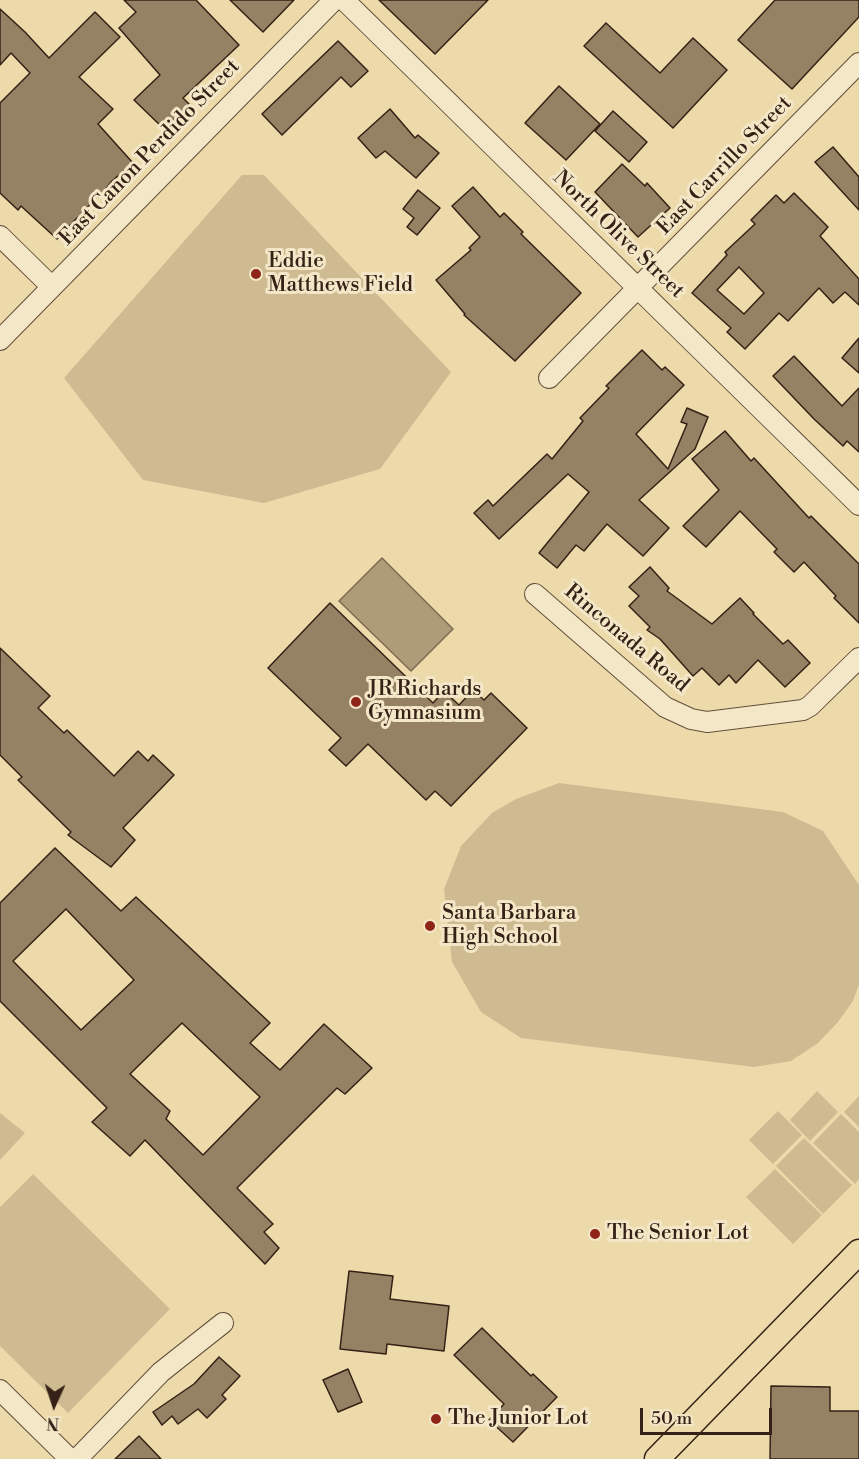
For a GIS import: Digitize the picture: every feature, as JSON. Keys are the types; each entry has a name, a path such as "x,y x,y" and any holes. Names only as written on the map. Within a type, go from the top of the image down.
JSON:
{"main road":[{"path":"658,1458 859,1252"}],"street":[{"name":"East Canon Perdido Street","path":"0,340 334,0"},
{"name":"North Olive Street","path":"344,0 859,505"},
{"name":"East Carrillo Street","path":"549,378 859,63"},
{"path":"0,236 52,287"},
{"name":"Rinconada Road","path":"535,594 672,712 691,719 707,722 794,712 810,706 859,658"},
{"path":"77,1459 161,1372 223,1323"},
{"path":"0,1390 70,1459"}],"shaded area":[{"name":"Eddie Matthews Field","path":"242,175 264,175 451,372 380,469 264,503 143,480 64,378"},
{"path":"382,558 453,629 411,671 339,601"},
{"path":"559,783 783,812 823,831 859,885 859,984 853,1001 838,1022 818,1043 791,1061 754,1067 521,1038 481,1012 452,962 444,889 461,846 492,813 516,799"},
{"path":"817,1091 838,1112 810,1141 790,1120"},
{"path":"859,1096 859,1127 844,1112"},
{"path":"778,1111 802,1135 773,1164 749,1140"},
{"path":"0,1113 25,1133 0,1160"},
{"path":"841,1114 859,1132 859,1179 855,1184 813,1143"},
{"path":"804,1138 852,1185 823,1214 776,1166"},
{"path":"775,1169 822,1215 793,1244 746,1197"},
{"path":"33,1174 170,1309 68,1413 0,1346 0,1207"}],"building":[{"path":"124,0 196,0 239,45 183,98 189,104 164,129 134,100 160,75 119,28 136,12"},
{"path":"230,0 294,0 263,32"},
{"path":"379,0 488,0 435,54"},
{"path":"775,0 859,0 859,17 792,89 738,40"},
{"path":"0,9 49,58 95,12 120,37 79,77 113,109 98,124 133,163 112,181 99,198 97,196 79,218 57,239 21,206 18,210 0,193 0,103 30,73 11,53 0,65"},
{"path":"606,23 660,73 693,38 727,70 673,128 584,46"},
{"path":"338,41 368,71 351,87 341,77 282,135 262,114"},
{"path":"559,86 600,124 566,160 525,123"},
{"path":"390,109 415,138 418,135 439,153 416,178 385,151 376,158 358,138"},
{"path":"613,111 647,142 629,162 595,131"},
{"path":"833,147 859,177 859,210 815,162"},
{"path":"622,164 645,186 647,183 670,208 638,237 595,192"},
{"path":"473,187 500,217 504,213 523,232 521,234 581,293 515,361 464,315 436,280 471,250 469,248 480,237 452,206"},
{"path":"418,190 440,208 417,235 407,227 414,218 403,209"},
{"path":"794,193 828,227 820,236 859,279 859,305 845,292 833,303 819,288 788,321 779,313 745,349 727,332 731,328 692,293 727,255 725,252 755,224 751,220 776,195 784,203","holes":["739,267 764,293 744,314 717,290"]},
{"path":"859,338 859,373 842,358"},
{"path":"642,350 662,370 665,367 684,385 636,434 668,469 687,424 681,422 687,408 708,417 695,449 639,500 669,528 643,556 607,524 584,551 576,545 557,568 539,553 589,492 568,474 499,539 474,513 488,500 493,506 547,454 552,459 583,421 580,418 609,388 606,386"},
{"path":"794,356 842,406 859,388 859,452 847,441 843,446 773,376"},
{"path":"725,431 751,461 754,458 809,518 811,516 859,564 859,623 834,598 836,596 804,562 794,572 774,552 777,549 740,511 706,547 683,526 719,490 692,459"},
{"path":"650,567 669,588 667,591 712,624 740,598 783,644 788,640 810,663 785,687 758,660 736,683 729,675 719,685 702,668 693,676 660,639 647,630 650,627 629,606 639,596 629,587"},
{"name":"JR Richards Gymnasium","path":"330,603 433,703 444,691 459,705 473,690 484,700 491,693 527,728 451,806 435,791 426,800 368,744 346,766 329,750 341,738 268,668"},
{"path":"0,648 50,696 38,708 64,733 67,730 114,776 138,751 148,761 153,755 174,775 123,828 135,840 111,867 68,835 71,832 18,780 22,777 0,755"},
{"path":"55,848 121,911 136,897 270,1023 250,1043 280,1070 324,1024 372,1068 345,1094 337,1088 237,1188 273,1224 264,1232 279,1248 265,1264 145,1140 130,1156 92,1122 107,1108 0,1001 0,903","holes":["66,909 134,980 81,1030 13,961","182,1023 260,1097 203,1155 166,1119 170,1111 130,1074"]},
{"path":"349,1271 393,1276 390,1299 449,1306 444,1351 387,1344 386,1354 340,1349"},
{"path":"482,1328 531,1376 533,1374 557,1397 513,1442 489,1420 504,1404 454,1355"},
{"path":"219,1357 240,1376 222,1395 226,1399 207,1418 198,1409 178,1424 172,1416 162,1425 153,1412 194,1384"},
{"path":"348,1369 362,1402 338,1412 323,1380"},
{"path":"771,1386 830,1387 830,1411 859,1411 859,1459 770,1459"},
{"path":"139,1436 161,1459 115,1459"}],"place":[{"name":"Eddie Matthews Field","path":"256,274"},
{"name":"JR Richards Gymnasium","path":"356,702"},
{"name":"Santa Barbara High School","path":"430,926"},
{"name":"The Senior Lot","path":"595,1234"},
{"name":"The Junior Lot","path":"436,1419"}]}
